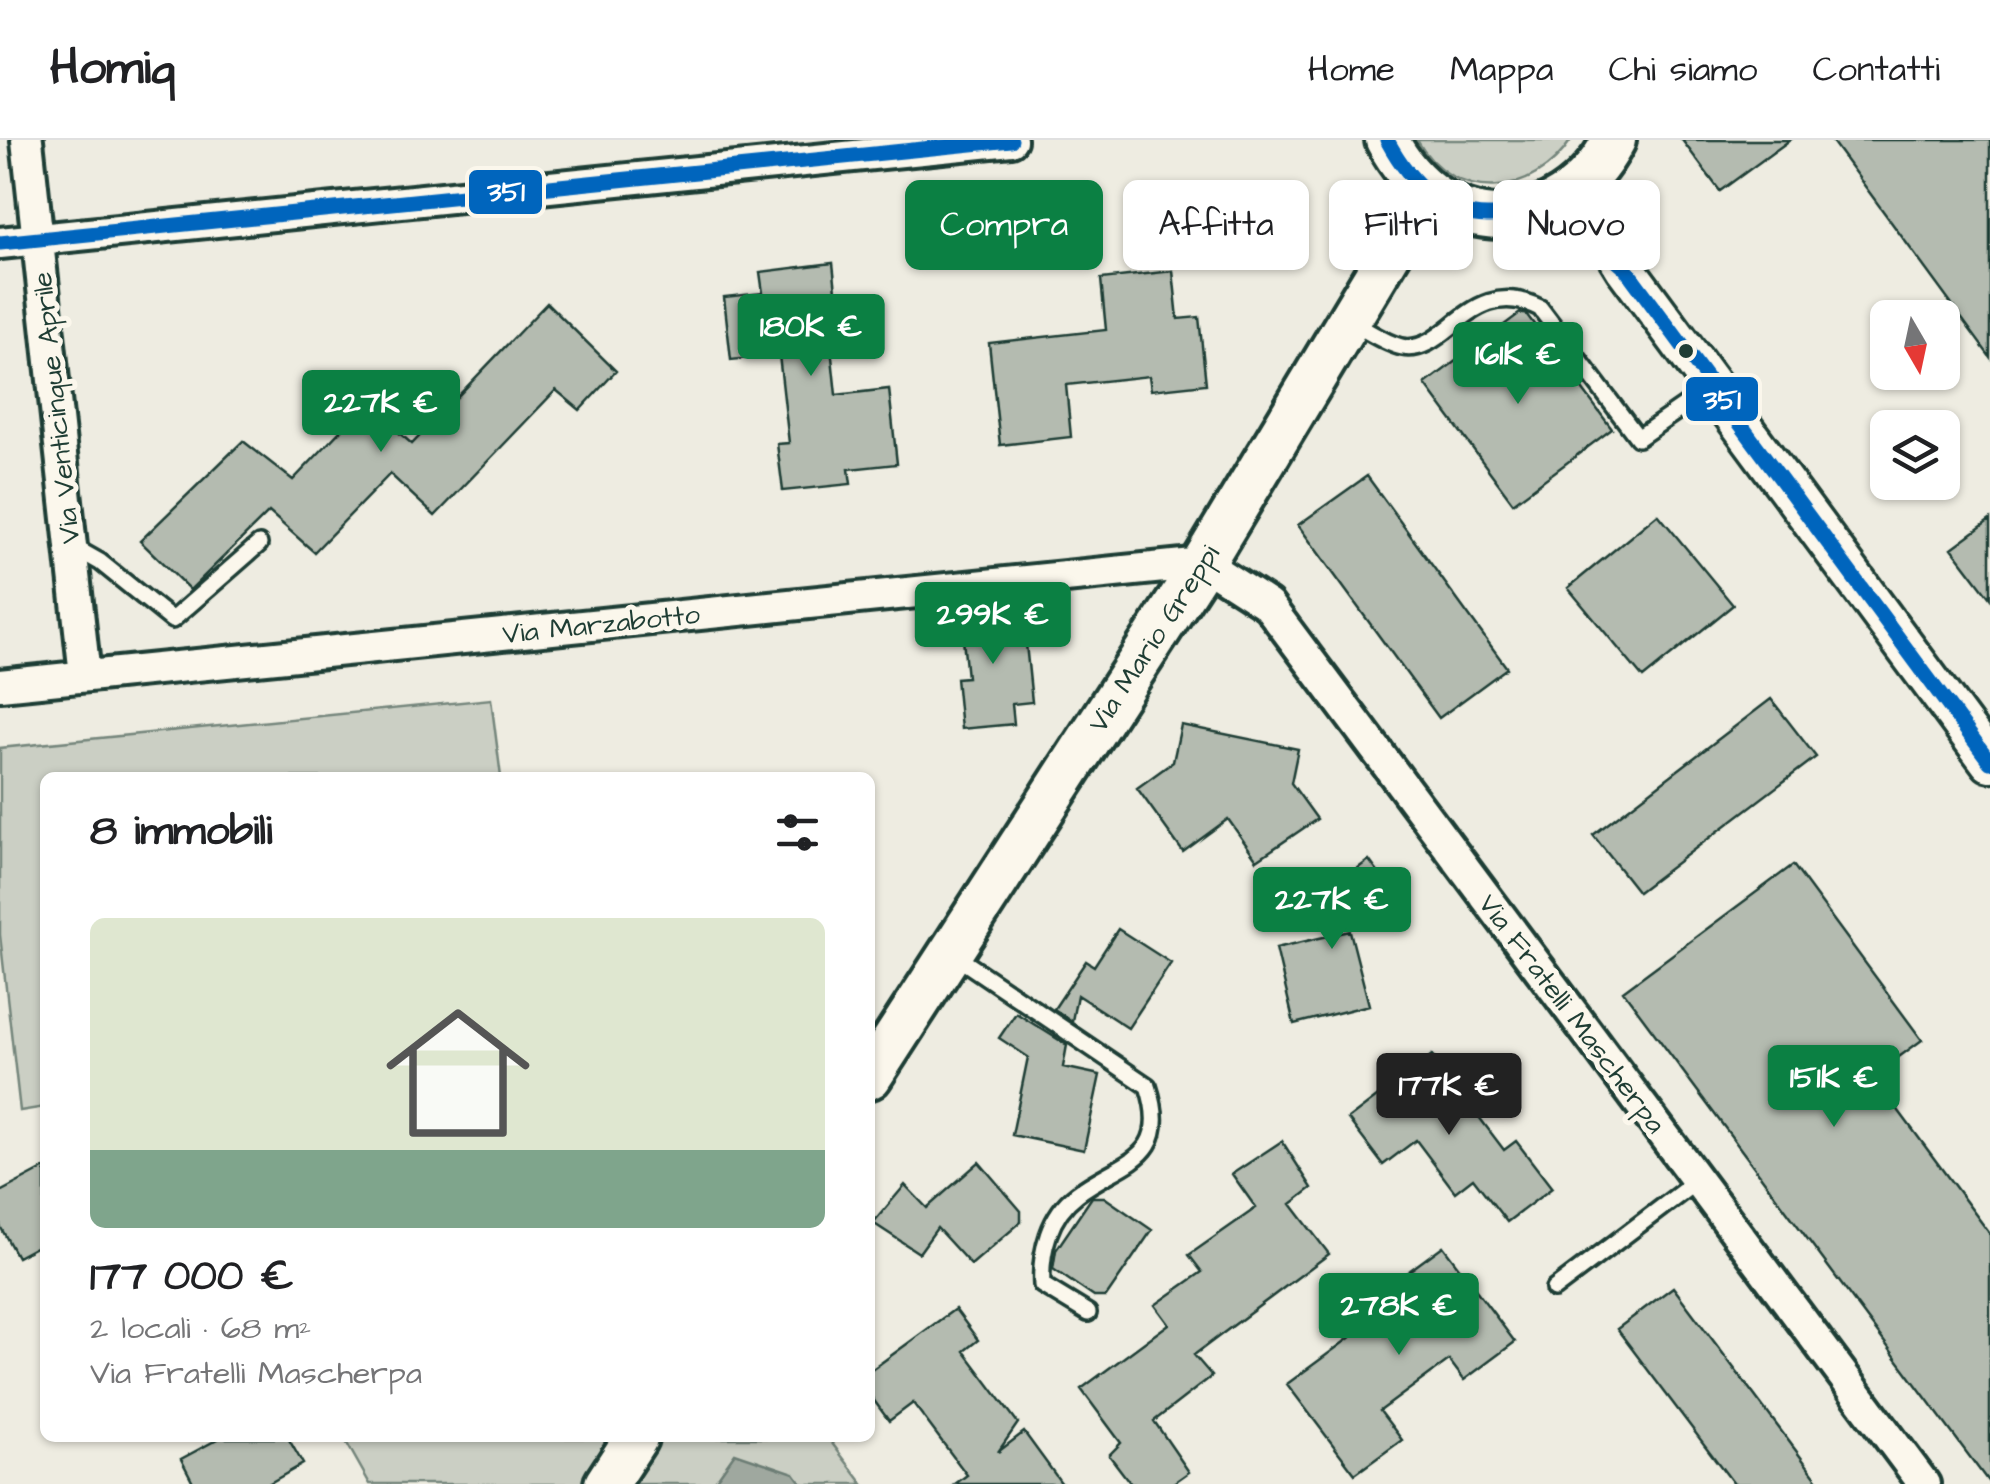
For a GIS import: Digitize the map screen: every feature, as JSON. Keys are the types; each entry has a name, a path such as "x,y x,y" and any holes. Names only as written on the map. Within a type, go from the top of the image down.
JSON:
{"main road":[{"path":"1387,140 1400,166 1414,180"},
{"path":"1588,180 1614,140"},
{"name":"Via Mario Greppi","path":"875,1069 1203,563 1379,270"},
{"path":"606,1484 633,1442"}],"street":[{"name":"Via Venticinque Aprile","path":"27,140 85,676"},
{"path":"0,244 1011,140"},
{"path":"1625,270 1990,762"},
{"name":"Via Marzabotto","path":"0,685 1203,563"},
{"name":"Via Fratelli Mascherpa","path":"1203,563 1268,604 1924,1484"}],"lane":[{"path":"1348,321 1403,348 1423,345 1472,309 1490,301 1524,300 1540,308 1638,438 1712,386"},
{"path":"70,546 100,562 172,620 259,544"},
{"path":"950,953 1148,1086 1156,1110 1150,1140 1129,1165 1077,1194 1062,1208 1041,1258 1042,1285 1088,1314"},
{"path":"1554,1289 1698,1180"}],"shaded area":[{"path":"1417,140 1571,140 1555,160 1536,174 1522,180 1493,180 1493,186 1451,176"},
{"path":"491,699 500,772 40,772 40,1108 20,1111 0,935 0,748"},
{"path":"346,1442 831,1442 863,1484 370,1484"},
{"path":"735,1453 794,1473 802,1484 713,1484"}],"building":[{"path":"1682,140 1790,140 1720,191"},
{"path":"1831,140 1990,140 1990,357 1960,316 1960,300 1948,300"},
{"path":"833,263 839,318 828,319 836,395 889,389 897,464 849,469 851,484 783,491 777,444 789,443 779,355 731,360 724,297 763,293 760,272"},
{"path":"1173,271 1178,319 1199,317 1206,384 1151,390 1149,376 1066,385 1071,437 1000,445 989,343 1106,330 1101,279"},
{"path":"547,303 616,371 580,410 556,390 435,516 390,474 314,552 269,512 190,590 140,541 243,441 293,480 366,404 412,444"},
{"path":"1520,313 1527,315 1612,429 1513,503 1425,384"},
{"path":"1367,476 1507,668 1439,718 1298,525"},
{"path":"1658,514 1733,605 1643,678 1568,588"},
{"path":"1990,520 1990,598 1952,548"},
{"path":"1022,605 1032,702 1012,704 1014,724 961,729 956,678 967,677 960,611"},
{"path":"1771,699 1816,757 1638,892 1593,835"},
{"path":"1181,725 1298,749 1291,783 1317,819 1257,860 1228,819 1183,852 1137,788 1173,762"},
{"path":"1369,860 1392,892 1332,935 1350,931 1369,1005 1294,1024 1276,948 1328,936 1319,897"},
{"path":"1793,865 1922,1040 1873,1076 1990,1234 1990,1484 1623,991"},
{"path":"1118,929 1171,963 1128,1028 1077,995 1072,1021 1054,1009 1086,961 1094,966"},
{"path":"1016,1013 1067,1045 1063,1067 1100,1075 1084,1150 1012,1135 1028,1057 999,1038"},
{"path":"1432,1055 1504,1150 1516,1141 1552,1188 1507,1222 1473,1178 1455,1192 1416,1140 1383,1165 1348,1119"},
{"path":"1282,1141 1312,1188 1291,1204 1329,1254 1194,1355 1212,1376 1154,1421 1189,1472 1172,1484 1131,1484 1109,1455 1121,1443 1081,1389 1169,1324 1155,1305 1202,1272 1189,1255 1256,1208 1232,1174"},
{"path":"979,1162 1021,1211 1021,1222 971,1265 937,1228 919,1253 875,1224 905,1185 927,1208"},
{"path":"40,1171 40,1245 17,1257 0,1226 0,1192"},
{"path":"1092,1197 1104,1197 1152,1230 1106,1297 1094,1297 1053,1269 1056,1250"},
{"path":"1443,1246 1515,1342 1464,1380 1449,1360 1380,1411 1402,1440 1355,1474 1287,1384 1405,1297 1394,1282"},
{"path":"1673,1287 1821,1484 1734,1484 1617,1329"},
{"path":"955,1309 978,1340 964,1351 1018,1423 998,1452 1024,1432 1062,1484 955,1484 967,1475 913,1403 889,1421 875,1402 875,1367"},
{"path":"213,1442 290,1442 303,1464 268,1484 194,1484 181,1459"}],"transit line":[{"name":"351","path":"0,243 1011,140"},
{"name":"351","path":"1387,140 1415,181 1440,202 1470,214 1534,213 1553,217 1586,235 1625,268 1990,762"}]}
